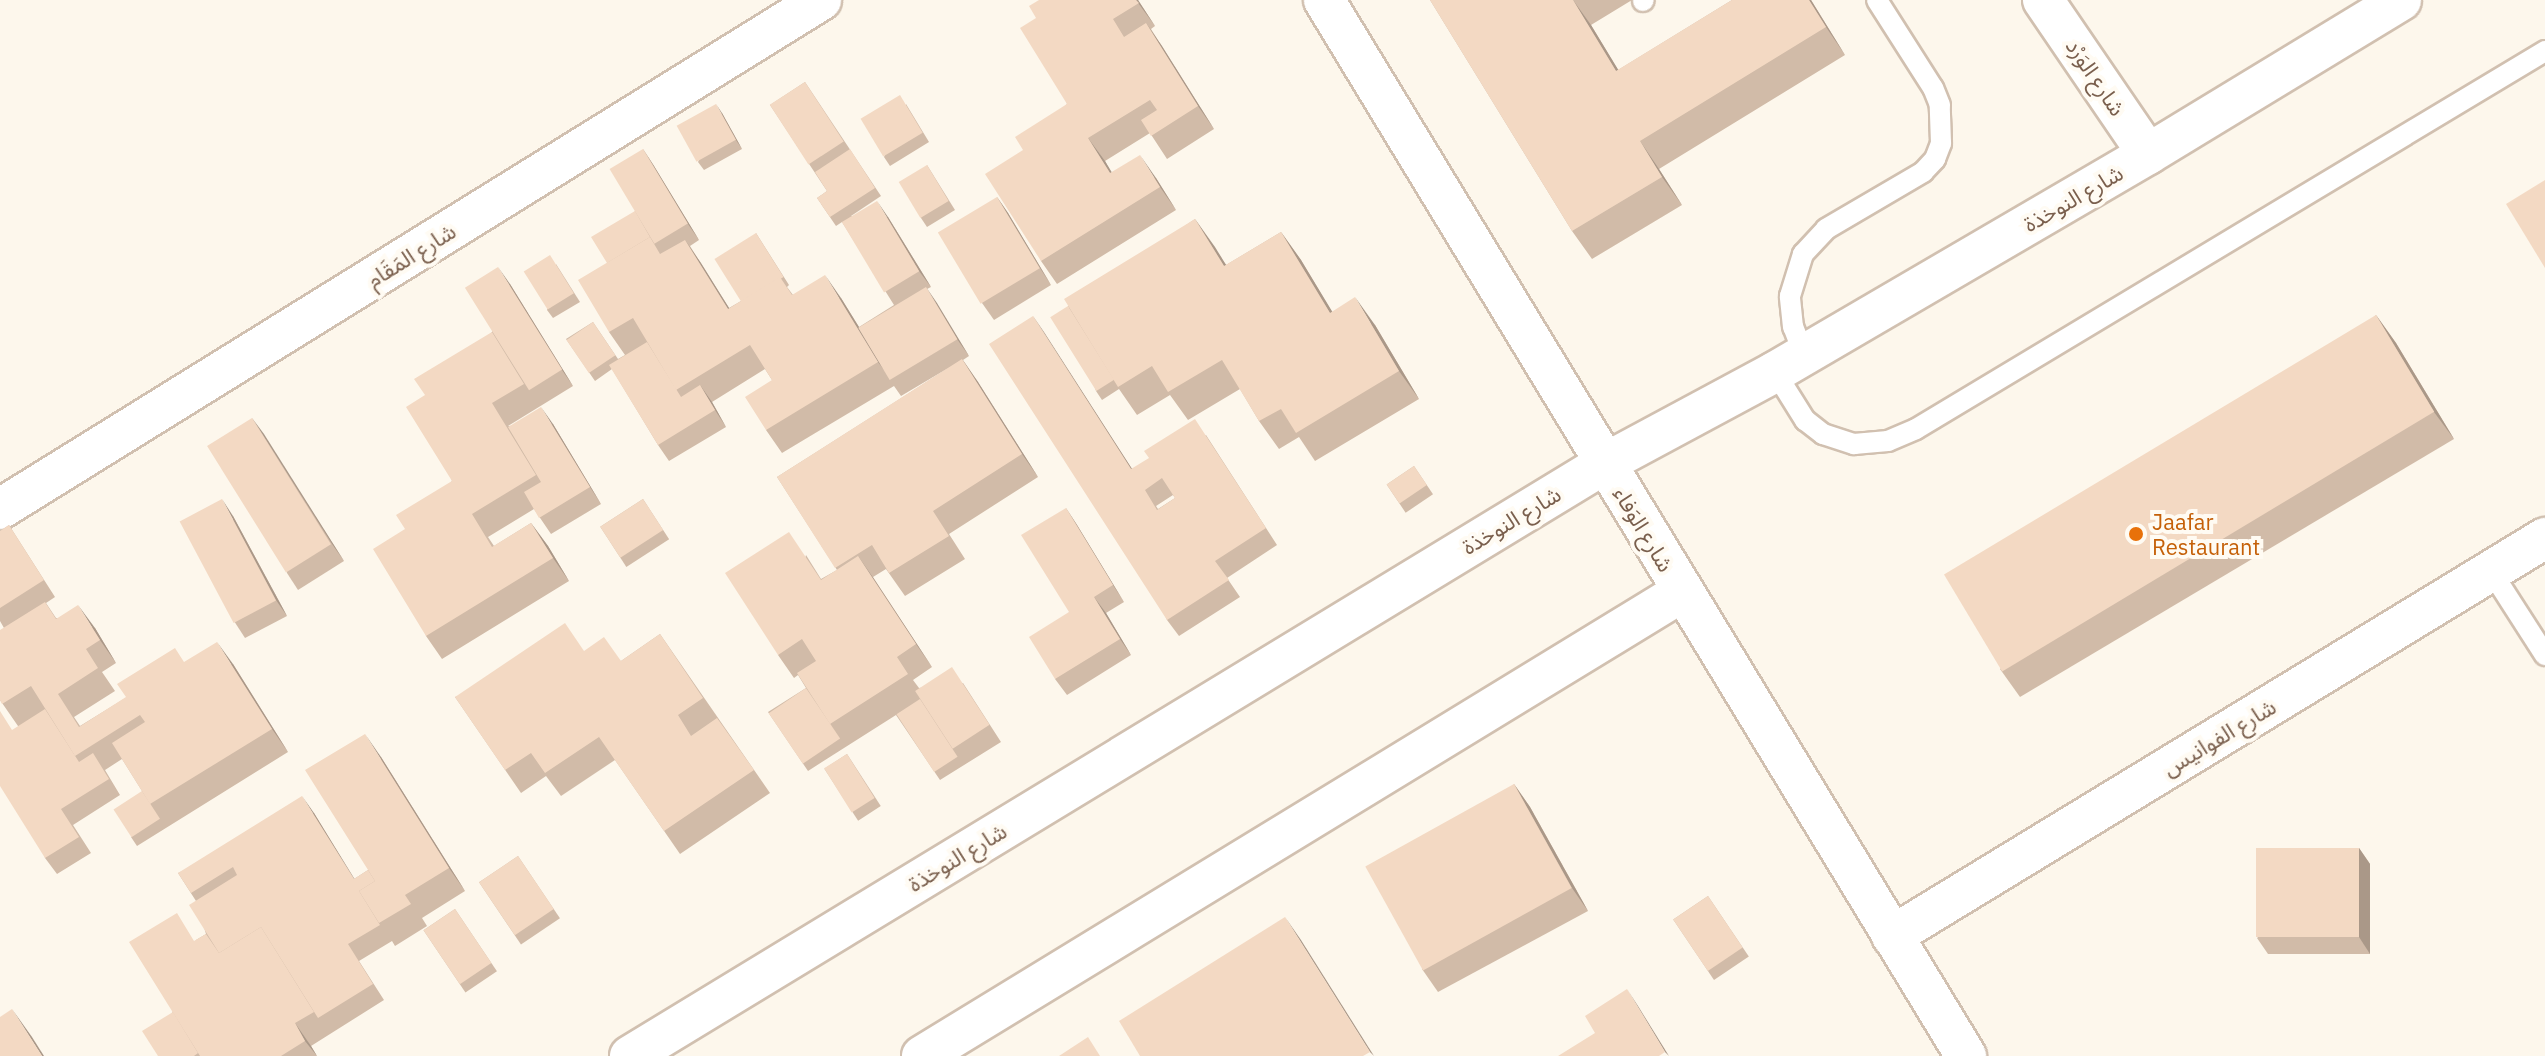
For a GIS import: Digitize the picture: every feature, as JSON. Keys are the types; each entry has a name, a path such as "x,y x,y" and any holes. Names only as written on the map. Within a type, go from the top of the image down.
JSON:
{"street":[{"name":"شارع المَقَام","path":"0,509 821,0"},
{"name":"شارع الوَفاء","path":"1324,0 1966,1056"},
{"name":"شارع الوَرْد","path":"2043,0 2148,154"},
{"name":"شارع النوخذة","path":"630,1056 1604,464 1790,364 2148,154 2401,0"},
{"name":"شارع الفوانيس","path":"1892,936 2545,538"},
{"path":"922,1056 1682,592"}],"lane":[{"path":"1877,0 1937,96 1942,123 1941,143 1935,159 1923,172 1826,229 1803,254 1790,296 1793,327 1790,364 1805,420 1823,434 1854,444 1888,441 1916,429 2545,51"},
{"path":"2491,571 2545,655"}],"building":[{"path":"1039,0 1136,0 1139,3 1113,19 1124,37 1146,23 1198,106 1151,136 1141,120 1157,110 1150,100 1088,138 1110,173 1140,155 1160,187 1041,261 985,174 1023,150 1015,137 1067,104 1020,28 1036,18 1029,6"},
{"path":"1430,0 1573,0 1616,71 1732,0 1809,0 1826,27 1640,141 1662,177 1572,231"},
{"path":"805,82 844,142 808,164 770,105"},
{"path":"900,95 923,133 883,156 861,119"},
{"path":"716,104 736,140 697,162 677,126"},
{"path":"643,149 688,224 654,244 610,169"},
{"path":"850,149 875,188 830,217 817,198 827,191 815,172"},
{"path":"927,165 949,201 920,218 899,182"},
{"path":"2545,180 2545,268 2506,204"},
{"path":"997,197 1040,268 981,304 938,233"},
{"path":"877,201 919,271 884,292 842,222"},
{"path":"635,211 650,237 607,263 591,237"},
{"path":"1195,219 1224,266 1281,232 1330,313 1355,297 1399,371 1296,433 1281,409 1259,421 1222,360 1168,392 1152,366 1118,387 1064,299"},
{"path":"756,233 784,277 742,303 714,259"},
{"path":"650,237 660,254 685,240 728,309 780,277 792,295 825,275 878,362 766,430 745,397 772,380 750,345 676,390 633,318 609,332 578,280"},
{"path":"550,255 574,293 548,310 524,271"},
{"path":"498,267 562,370 529,390 465,288"},
{"path":"926,287 957,339 890,380 858,328"},
{"path":"1068,306 1114,380 1096,391 1050,317"},
{"path":"2376,315 2434,412 2002,671 1944,575"},
{"path":"1033,316 1131,469 1149,458 1144,451 1195,419 1266,528 1215,561 1229,580 1167,620 989,344","holes":["1162,478 1175,498 1157,510 1145,490"]},
{"path":"593,322 615,355 589,373 566,340"},
{"path":"492,332 524,384 492,403 536,475 472,514 492,547 531,523 553,558 426,636 373,549 405,529 396,515 452,481 406,407 425,395 414,379"},
{"path":"647,342 681,397 700,385 715,410 658,445 609,365"},
{"path":"962,359 1022,454 933,511 949,536 889,573 872,545 835,568 777,477"},
{"path":"541,407 590,487 539,518 524,492 541,482 508,427"},
{"path":"252,418 331,544 286,572 207,446"},
{"path":"1414,466 1427,485 1400,504 1387,484"},
{"path":"222,499 276,601 234,623 180,522"},
{"path":"643,499 663,530 620,558 600,527"},
{"path":"1066,508 1113,585 1094,597 1120,639 1055,679 1029,637 1069,612 1021,535"},
{"path":"9,525 44,580 0,608 0,531"},
{"path":"789,532 821,580 858,556 916,644 897,657 908,674 830,724 797,673 816,661 802,639 778,655 725,573"},
{"path":"45,602 56,619 78,605 100,640 86,649 98,668 58,694 79,727 126,697 117,684 175,648 184,662 217,642 272,729 150,804 112,743 145,722 140,715 75,756 31,686 2,704 0,630"},
{"path":"565,623 584,651 604,637 621,661 660,634 703,698 678,715 691,736 717,718 754,770 664,831 599,737 545,773 531,753 505,770 455,697"},
{"path":"952,667 990,725 953,749 915,691"},
{"path":"806,688 840,739 803,764 769,713"},
{"path":"920,699 958,757 934,772 897,714"},
{"path":"45,709 79,762 93,753 109,779 61,809 79,837 45,858 0,786 0,711 12,730"},
{"path":"365,734 449,868 405,895 411,904 379,923 359,891 375,881 305,770"},
{"path":"847,754 875,798 852,812 824,768"},
{"path":"1514,784 1572,888 1423,970 1365,866"},
{"path":"142,791 160,819 131,837 113,810"},
{"path":"302,796 354,879 368,870 375,881 359,891 380,925 348,944 373,984 318,1018 261,927 219,953 189,905 237,875 233,867 191,893 178,873"},
{"path":"2256,848 2359,848 2359,937 2256,937"},
{"path":"518,856 554,909 515,935 479,882"},
{"path":"1708,896 1743,947 1708,971 1673,919"},
{"path":"455,909 491,963 460,984 423,930"},
{"path":"177,913 194,941 206,934 219,953 261,927 314,1012 295,1023 305,1041 281,1056 200,1056 129,942"},
{"path":"1285,917 1370,1052 1363,1056 1140,1056 1119,1021"},
{"path":"1627,989 1665,1052 1659,1056 1558,1056 1595,1033 1585,1016"},
{"path":"12,1009 42,1056 0,1056 0,1017"},
{"path":"173,1012 198,1053 194,1056 158,1056 142,1031"},
{"path":"1088,1037 1100,1056 1059,1056"}],"place":[{"name":"Jaafar Restaurant","path":"2136,534"}]}
